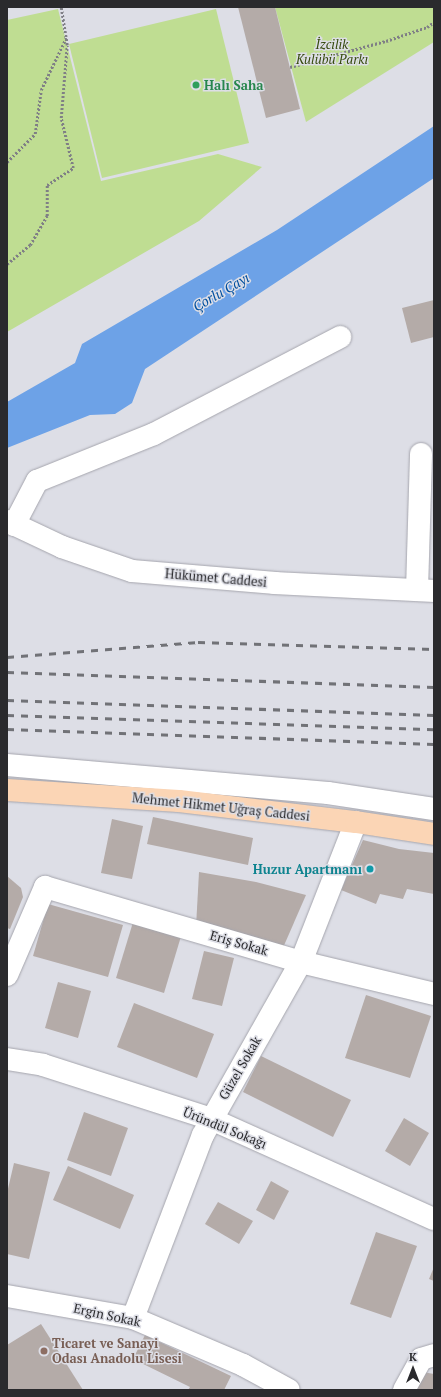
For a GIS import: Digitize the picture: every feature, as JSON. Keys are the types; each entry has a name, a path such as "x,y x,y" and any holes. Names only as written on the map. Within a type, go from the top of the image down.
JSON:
{"main road":[{"name":"Mehmet Hikmet Uğraş Caddesi","path":"7,790 179,801 356,822 434,834"}],"street":[{"path":"11,523 37,481 154,434 340,338"},
{"path":"421,454 426,590"},
{"name":"Hükümet Caddesi","path":"11,523 62,547 132,571 276,583 426,590"},
{"path":"7,765 328,793 434,809"},
{"name":"Güzel Sokak","path":"133,1318 211,1119 301,962 356,822"},
{"name":"Eriş Sokak","path":"7,975 45,887 301,962 434,994"},
{"name":"Üründül Sokağı","path":"7,1059 43,1065 211,1119 434,1219"},
{"name":"Ergin Sokak","path":"7,1296 133,1318 243,1365 289,1390"},
{"path":"404,1390 421,1359 434,1355"}],"path":[{"path":"7,264 30,245 47,216 47,185 73,168 61,118 67,45 61,7"},
{"path":"290,67 386,41 434,22"},
{"path":"7,162 35,134 41,90 66,38"}],"green space":[{"name":"İzcilik Kulübü Parkı","path":"275,7 434,7 434,42 306,122"},
{"path":"58,9 101,181 218,154 262,167 199,221 7,332 7,20"},
{"path":"216,9 249,143 102,178 69,44"}],"water":[{"name":"Çorlu Çayı","path":"434,126 434,178 145,369 132,403 115,414 90,415 7,448 7,402 75,363 82,344 277,230"}],"building":[{"path":"238,7 275,7 300,109 266,118"},
{"path":"434,300 434,337 411,343 402,308"},
{"path":"153,817 253,838 248,865 147,844"},
{"path":"112,819 143,826 132,879 101,873"},
{"path":"363,840 399,849 434,853 434,894 407,889 403,899 380,894 376,904 341,890"},
{"path":"199,872 256,882 306,895 282,950 196,927"},
{"path":"7,876 21,888 23,897 10,929 7,928"},
{"path":"48,904 123,925 108,977 33,956"},
{"path":"134,919 182,933 164,993 116,978"},
{"path":"204,951 234,958 222,1006 192,999"},
{"path":"58,982 91,991 78,1038 45,1028"},
{"path":"366,995 431,1016 410,1078 345,1058"},
{"path":"134,1003 214,1034 197,1078 117,1047"},
{"path":"261,1056 351,1100 333,1137 243,1092"},
{"path":"84,1112 128,1128 111,1176 67,1160"},
{"path":"404,1118 429,1133 410,1166 385,1151"},
{"path":"14,1163 50,1172 29,1259 7,1254 7,1193"},
{"path":"68,1166 134,1195 120,1229 53,1200"},
{"path":"271,1181 289,1191 274,1220 256,1210"},
{"path":"218,1202 253,1221 239,1244 205,1224"},
{"path":"376,1232 417,1246 391,1318 350,1304"},
{"path":"434,1267 434,1281 429,1279"},
{"path":"41,1324 83,1390 7,1390 7,1345"},
{"path":"145,1335 231,1376 224,1390 188,1390 190,1387 133,1359"},
{"path":"417,1371 434,1374 434,1390 413,1390"}],"railway":[{"path":"7,657 198,642 434,649"},
{"path":"7,672 434,687"},
{"path":"7,700 434,715"},
{"path":"7,715 434,729"},
{"path":"7,729 434,744"}],"place":[{"name":"Halı Saha","path":"196,85"},
{"name":"Huzur Apartmanı","path":"370,869"},
{"name":"Ticaret ve Sanayi Odası Anadolu Lisesi","path":"44,1351"}]}
